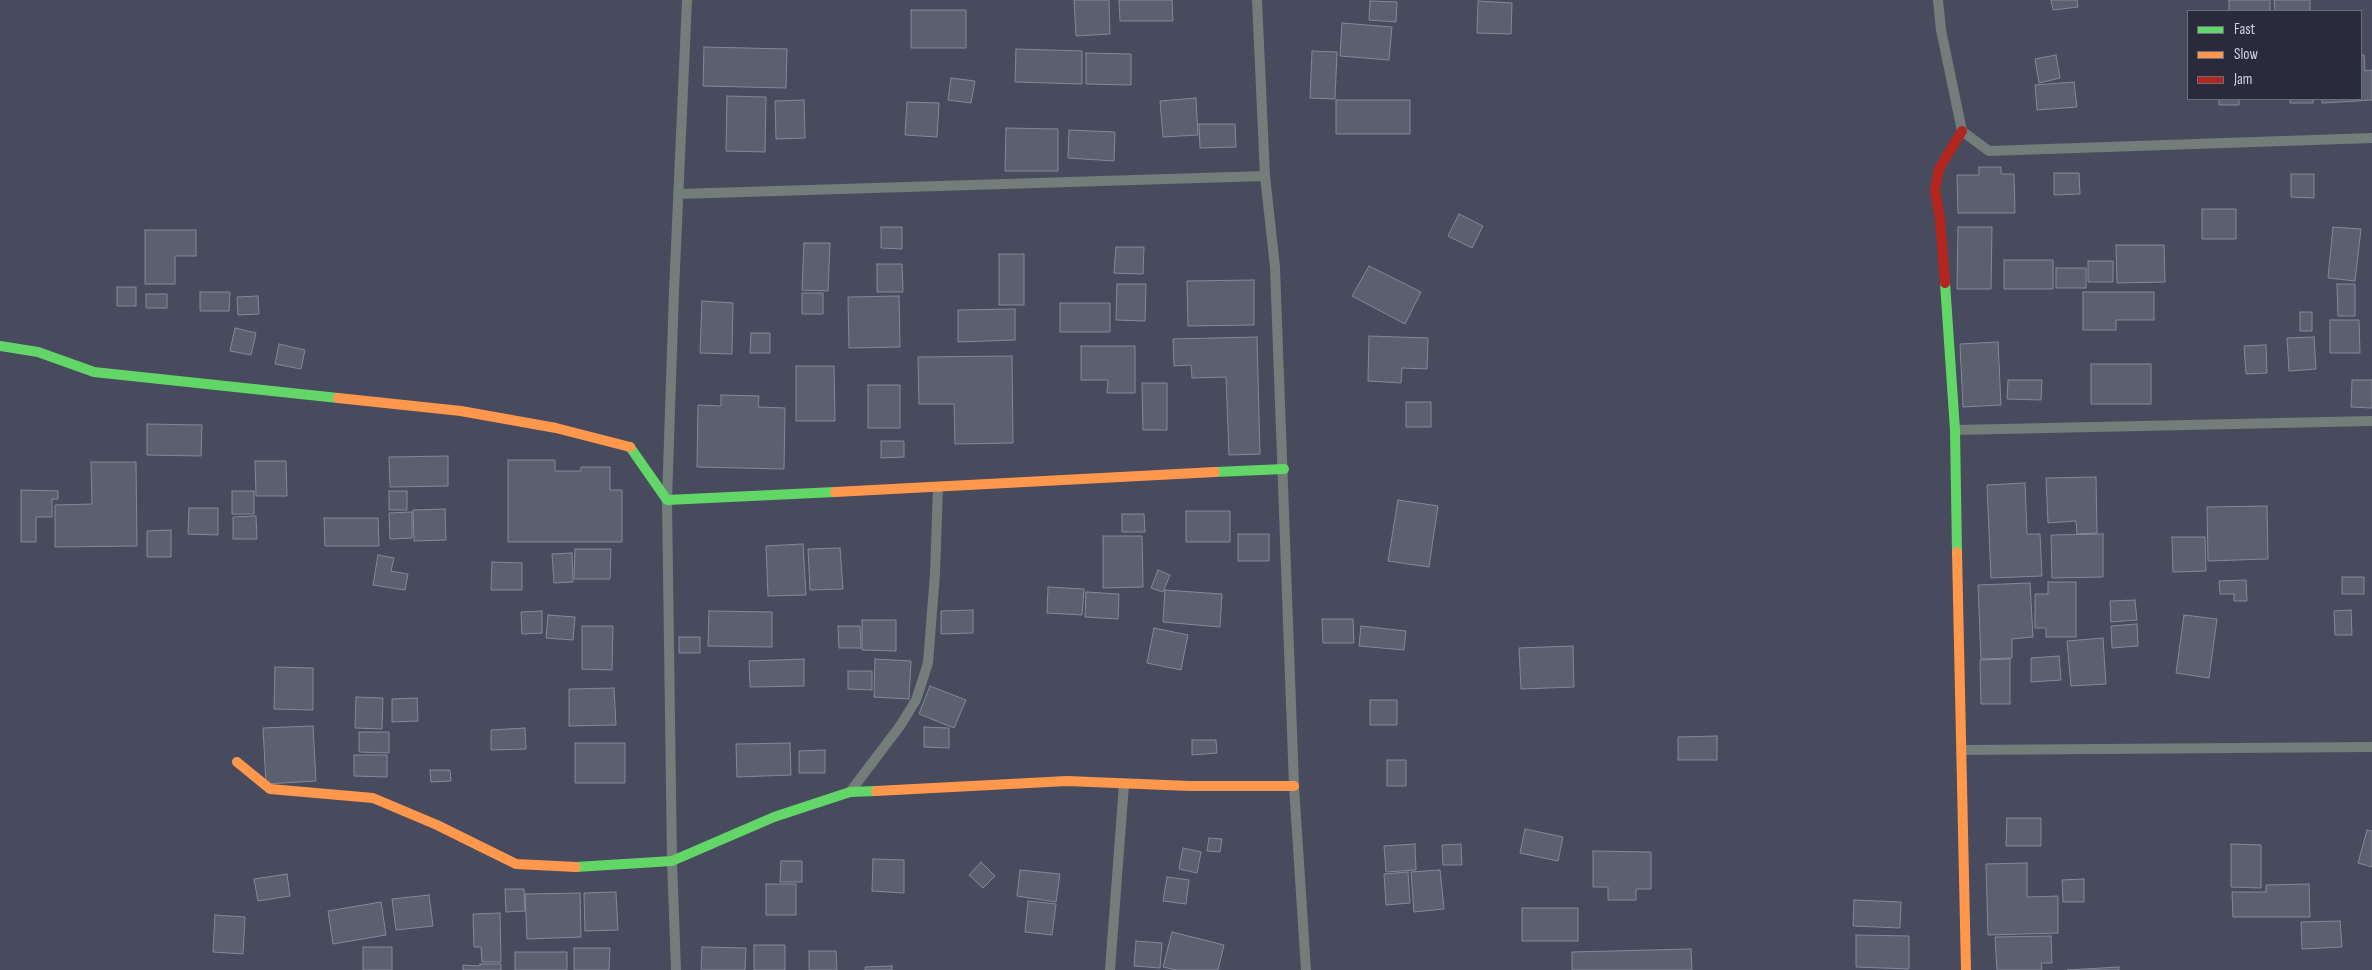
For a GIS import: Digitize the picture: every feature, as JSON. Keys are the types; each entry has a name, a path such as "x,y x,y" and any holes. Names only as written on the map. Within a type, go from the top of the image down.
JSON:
{"street":[{"path":"676,970 672,861 667,500 687,0"},
{"path":"1257,0 1265,176 1275,267 1284,469 1294,786 1306,970"},
{"path":"1938,0 1941,30 1962,132 1989,151 2372,138"},
{"path":"1962,132 1939,169 1935,190 1940,219 1955,430 1966,970"},
{"path":"678,194 1265,176"},
{"path":"0,346 38,352 94,372 461,411 556,428 629,445 667,500"},
{"path":"1955,430 2372,421"},
{"path":"667,500 1284,469"},
{"path":"850,792 900,726 916,700 928,663 935,574 938,487"},
{"path":"1963,750 2372,747"},
{"path":"237,762 270,789 373,798 437,825 516,864 568,868 672,861 774,817 850,792 1068,781 1124,784 1294,786"},
{"path":"1110,970 1124,784"}],"building":[{"path":"1074,0 1109,0 1110,34 1076,36"},
{"path":"1119,0 1172,0 1173,21 1120,21"},
{"path":"2051,0 2077,0 2078,7 2053,10"},
{"path":"2229,0 2270,0 2270,10 2229,10"},
{"path":"2274,0 2310,0 2310,10 2275,10"},
{"path":"1370,1 1397,2 1396,22 1369,20"},
{"path":"1478,1 1512,3 1511,34 1477,33"},
{"path":"911,10 966,10 966,48 911,48"},
{"path":"1342,23 1392,27 1389,60 1340,56"},
{"path":"704,47 787,49 786,88 703,86"},
{"path":"1016,49 1082,51 1082,84 1015,82"},
{"path":"1312,51 1337,52 1335,99 1310,98"},
{"path":"1086,53 1131,54 1131,85 1086,84"},
{"path":"2056,55 2060,78 2039,83 2035,59"},
{"path":"2362,55 2364,55 2365,71 2372,70 2372,100 2322,103 2322,100 2362,100"},
{"path":"951,78 975,81 971,103 948,100"},
{"path":"2074,82 2077,107 2037,110 2035,85"},
{"path":"727,96 766,97 765,152 726,151"},
{"path":"1196,98 1198,135 1163,137 1160,101"},
{"path":"804,100 805,138 776,139 775,101"},
{"path":"1336,100 1410,100 1410,134 1336,134"},
{"path":"2219,100 2239,100 2239,105 2219,105"},
{"path":"2290,100 2313,100 2313,103 2290,103"},
{"path":"907,102 939,103 937,137 905,135"},
{"path":"1199,124 1235,124 1236,147 1200,148"},
{"path":"1006,128 1058,129 1058,171 1005,171"},
{"path":"1069,130 1115,132 1114,161 1068,158"},
{"path":"1979,167 2001,167 2001,174 2014,174 2015,213 1958,213 1957,175 1979,175"},
{"path":"2054,173 2079,173 2080,194 2054,195"},
{"path":"2291,174 2314,174 2314,198 2291,197"},
{"path":"2202,209 2236,209 2236,239 2202,239"},
{"path":"1459,214 1483,226 1472,248 1448,236"},
{"path":"881,227 902,227 902,249 881,248"},
{"path":"1958,227 1992,227 1991,289 1957,289"},
{"path":"2333,227 2361,229 2355,281 2328,278"},
{"path":"145,230 196,230 196,256 175,256 175,284 145,284"},
{"path":"804,243 830,243 828,291 802,290"},
{"path":"2116,245 2164,245 2165,282 2117,283"},
{"path":"1116,247 1144,247 1143,274 1114,273"},
{"path":"999,254 1024,254 1024,305 999,305"},
{"path":"2004,260 2053,260 2053,289 2004,289"},
{"path":"2088,261 2113,261 2113,282 2088,282"},
{"path":"877,264 902,264 903,292 877,292"},
{"path":"1369,266 1421,292 1405,324 1352,296"},
{"path":"2056,268 2086,268 2086,288 2056,288"},
{"path":"1254,280 1254,325 1188,326 1187,281"},
{"path":"1117,284 1146,284 1145,321 1116,320"},
{"path":"2337,284 2355,284 2355,316 2338,316"},
{"path":"117,287 136,287 136,306 117,306"},
{"path":"200,292 230,292 229,311 200,311"},
{"path":"2083,292 2154,292 2154,320 2116,320 2116,330 2083,330"},
{"path":"802,293 823,293 823,314 802,314"},
{"path":"146,294 167,294 167,308 146,308"},
{"path":"258,296 259,314 238,315 237,297"},
{"path":"899,296 900,347 849,348 848,297"},
{"path":"702,301 733,303 732,354 700,353"},
{"path":"1060,303 1110,303 1110,332 1060,332"},
{"path":"1015,309 1015,340 958,342 958,310"},
{"path":"2300,312 2312,312 2312,331 2300,331"},
{"path":"2330,320 2359,320 2360,353 2330,353"},
{"path":"235,328 256,333 251,355 230,351"},
{"path":"751,333 770,333 770,353 750,353"},
{"path":"1369,336 1428,338 1427,369 1402,368 1401,383 1368,381"},
{"path":"1257,337 1260,454 1229,455 1226,377 1192,378 1191,365 1174,366 1173,339"},
{"path":"2314,337 2316,369 2289,371 2287,338"},
{"path":"1998,342 2001,405 1963,407 1960,344"},
{"path":"279,344 305,350 301,369 275,364"},
{"path":"2266,345 2267,373 2246,374 2244,346"},
{"path":"1081,346 1135,346 1135,393 1107,393 1108,380 1081,380"},
{"path":"1012,356 1013,443 955,444 954,404 919,404 918,357"},
{"path":"2091,364 2151,364 2151,404 2091,404"},
{"path":"796,366 834,366 835,421 796,421"},
{"path":"2008,380 2042,380 2041,400 2007,399"},
{"path":"2352,380 2372,380 2372,408 2351,407"},
{"path":"1142,383 1167,383 1167,430 1143,430"},
{"path":"868,385 900,385 900,428 868,428"},
{"path":"721,395 759,396 758,407 785,408 784,469 697,467 698,405 721,406"},
{"path":"1406,402 1431,402 1431,427 1406,427"},
{"path":"147,424 202,425 201,456 147,455"},
{"path":"881,441 904,441 904,457 881,458"},
{"path":"448,456 448,486 390,487 389,457"},
{"path":"508,460 555,460 555,471 581,471 581,467 610,467 610,490 622,490 622,542 508,542"},
{"path":"255,461 286,461 287,496 256,496"},
{"path":"91,462 136,462 137,546 55,547 55,505 92,504"},
{"path":"2096,477 2097,533 2077,534 2076,521 2048,523 2046,478"},
{"path":"2025,483 2027,534 2040,534 2042,576 1991,578 1987,485"},
{"path":"21,490 58,491 58,499 52,499 52,517 36,517 36,542 21,542"},
{"path":"232,491 254,491 254,514 232,514"},
{"path":"389,491 407,491 407,510 389,510"},
{"path":"1398,500 1438,506 1429,567 1388,561"},
{"path":"2267,506 2268,559 2208,561 2207,507"},
{"path":"189,508 218,508 218,535 188,534"},
{"path":"445,509 446,540 414,541 413,510"},
{"path":"1186,511 1230,511 1230,542 1186,542"},
{"path":"412,512 412,538 390,539 389,513"},
{"path":"1122,514 1144,514 1145,532 1122,532"},
{"path":"256,516 257,539 233,539 233,517"},
{"path":"324,518 378,518 379,546 325,546"},
{"path":"171,530 171,557 147,557 147,531"},
{"path":"1238,534 1269,534 1269,561 1238,561"},
{"path":"2103,534 2103,577 2052,578 2051,535"},
{"path":"1103,536 1142,536 1143,587 1103,588"},
{"path":"2172,537 2205,537 2206,571 2173,572"},
{"path":"803,544 806,595 768,596 766,546"},
{"path":"840,548 843,589 810,590 808,549"},
{"path":"575,549 611,549 610,579 574,579"},
{"path":"572,553 573,582 554,583 552,554"},
{"path":"378,555 394,558 391,571 408,574 405,590 373,585"},
{"path":"492,562 522,563 522,590 491,590"},
{"path":"1158,570 1170,575 1163,592 1151,588"},
{"path":"2342,577 2364,577 2364,594 2342,594"},
{"path":"2246,580 2247,601 2234,601 2234,594 2220,594 2219,581"},
{"path":"2048,582 2076,582 2076,637 2046,637 2046,628 2035,628 2035,594 2048,594"},
{"path":"2030,583 2033,637 2012,639 2012,658 1981,659 1978,585"},
{"path":"1048,587 1084,589 1082,615 1047,613"},
{"path":"1165,590 1222,594 1220,627 1163,622"},
{"path":"1086,592 1119,594 1118,619 1085,617"},
{"path":"2135,600 2137,620 2111,622 2110,601"},
{"path":"973,610 973,633 941,634 941,611"},
{"path":"2351,610 2352,635 2335,635 2334,611"},
{"path":"542,611 542,633 522,634 521,612"},
{"path":"709,611 772,612 772,647 708,646"},
{"path":"548,615 575,617 573,640 546,638"},
{"path":"2184,615 2217,619 2209,678 2176,673"},
{"path":"1322,619 1353,619 1354,643 1323,643"},
{"path":"862,620 896,620 896,651 862,650"},
{"path":"2137,624 2138,646 2112,648 2111,626"},
{"path":"582,626 613,626 612,670 582,669"},
{"path":"838,626 860,626 861,648 839,648"},
{"path":"1361,626 1406,631 1404,650 1359,646"},
{"path":"1154,628 1188,635 1181,670 1147,663"},
{"path":"679,637 700,637 700,653 679,653"},
{"path":"2103,638 2106,684 2071,686 2067,641"},
{"path":"1573,646 1574,687 1521,689 1519,648"},
{"path":"2059,656 2061,680 2031,682 2031,658"},
{"path":"804,659 804,686 750,687 749,661"},
{"path":"875,659 911,661 909,699 874,697"},
{"path":"2010,659 2010,704 1981,704 1980,660"},
{"path":"275,667 313,668 313,710 274,709"},
{"path":"848,671 872,671 872,690 848,689"},
{"path":"930,686 966,700 954,728 919,714"},
{"path":"614,688 616,725 569,726 569,689"},
{"path":"356,697 383,698 382,729 355,728"},
{"path":"417,698 418,721 392,722 392,699"},
{"path":"1370,700 1397,700 1397,725 1370,725"},
{"path":"313,726 316,781 266,784 263,728"},
{"path":"924,727 949,728 949,748 924,747"},
{"path":"525,728 526,749 491,750 491,730"},
{"path":"359,732 389,732 389,753 359,752"},
{"path":"1717,736 1717,760 1678,760 1678,737"},
{"path":"1192,740 1216,740 1217,753 1192,755"},
{"path":"575,743 625,743 625,783 575,783"},
{"path":"790,743 791,775 737,777 736,744"},
{"path":"825,750 825,773 799,773 799,751"},
{"path":"354,755 387,755 387,777 354,776"},
{"path":"1387,760 1406,760 1406,786 1387,786"},
{"path":"430,770 450,770 451,781 431,782"},
{"path":"2007,818 2041,818 2041,846 2006,846"},
{"path":"1525,829 1563,837 1558,861 1520,853"},
{"path":"2367,830 2372,831 2372,867 2358,863"},
{"path":"1209,838 1222,839 1220,852 1207,851"},
{"path":"1415,844 1416,870 1386,872 1384,846"},
{"path":"1461,844 1462,865 1443,865 1442,845"},
{"path":"2231,844 2261,845 2261,888 2231,887"},
{"path":"1183,848 1201,852 1197,873 1179,869"},
{"path":"1593,851 1651,852 1651,889 1636,889 1636,900 1608,900 1608,887 1593,887"},
{"path":"873,859 904,860 904,893 872,891"},
{"path":"781,861 802,861 802,882 780,882"},
{"path":"981,862 995,876 983,888 969,875"},
{"path":"2027,863 2027,897 2058,896 2058,933 1988,935 1986,864"},
{"path":"1020,870 1060,874 1056,902 1017,896"},
{"path":"1440,870 1444,909 1414,912 1411,872"},
{"path":"1408,872 1410,903 1386,905 1384,874"},
{"path":"287,874 290,896 258,901 254,879"},
{"path":"1167,877 1189,880 1186,904 1163,901"},
{"path":"2084,879 2084,902 2063,902 2062,880"},
{"path":"766,884 796,884 796,915 766,915"},
{"path":"2309,884 2310,917 2233,917 2232,892 2266,892 2266,885"},
{"path":"505,889 524,889 525,911 506,912"},
{"path":"616,892 618,930 585,931 584,893"},
{"path":"580,893 581,937 527,939 525,894"},
{"path":"429,895 433,926 396,930 392,899"},
{"path":"1854,900 1901,902 1900,928 1853,926"},
{"path":"1028,901 1056,904 1052,935 1025,932"},
{"path":"381,902 386,935 333,944 328,911"},
{"path":"1522,908 1578,908 1578,941 1522,941"},
{"path":"500,913 501,962 482,962 481,947 474,947 473,914"},
{"path":"215,915 245,917 243,954 213,952"},
{"path":"2340,921 2342,947 2302,949 2301,922"},
{"path":"1172,932 1224,945 1218,970 1177,970 1163,967"},
{"path":"1856,935 1909,936 1909,969 1856,967"},
{"path":"2051,936 2052,963 2041,963 2042,970 1997,970 1995,937"},
{"path":"1136,941 1162,943 1160,968 1134,966"},
{"path":"754,945 785,945 785,970 754,970"},
{"path":"363,947 392,947 392,970 363,970"},
{"path":"702,947 746,948 745,970 701,970"},
{"path":"574,948 610,948 609,970 574,970"},
{"path":"1691,949 1692,970 1572,970 1572,952"},
{"path":"809,951 836,951 837,970 809,970"},
{"path":"515,952 567,952 567,970 515,970"},
{"path":"480,964 501,964 501,970 463,970 463,965 480,966"},
{"path":"892,966 892,970 865,970 865,967"},
{"path":"2119,967 2119,970 2067,970"}],"traffic: fast":[{"path":"1945,283 1955,430 1957,552"},
{"path":"0,346 38,352 94,372 338,398"},
{"path":"630,447 667,500 835,492"},
{"path":"1215,472 1284,469"},
{"path":"576,867 672,861 774,817 850,792 876,791"}],"traffic: slow":[{"path":"338,398 461,411 556,428 630,447"},
{"path":"835,492 1215,472"},
{"path":"1957,552 1966,970"},
{"path":"237,762 270,789 373,798 437,825 516,864 576,867"},
{"path":"876,791 1067,781 1190,786 1294,786"}],"traffic: jam":[{"path":"1945,283 1940,219 1935,190 1939,169 1962,131"}]}
